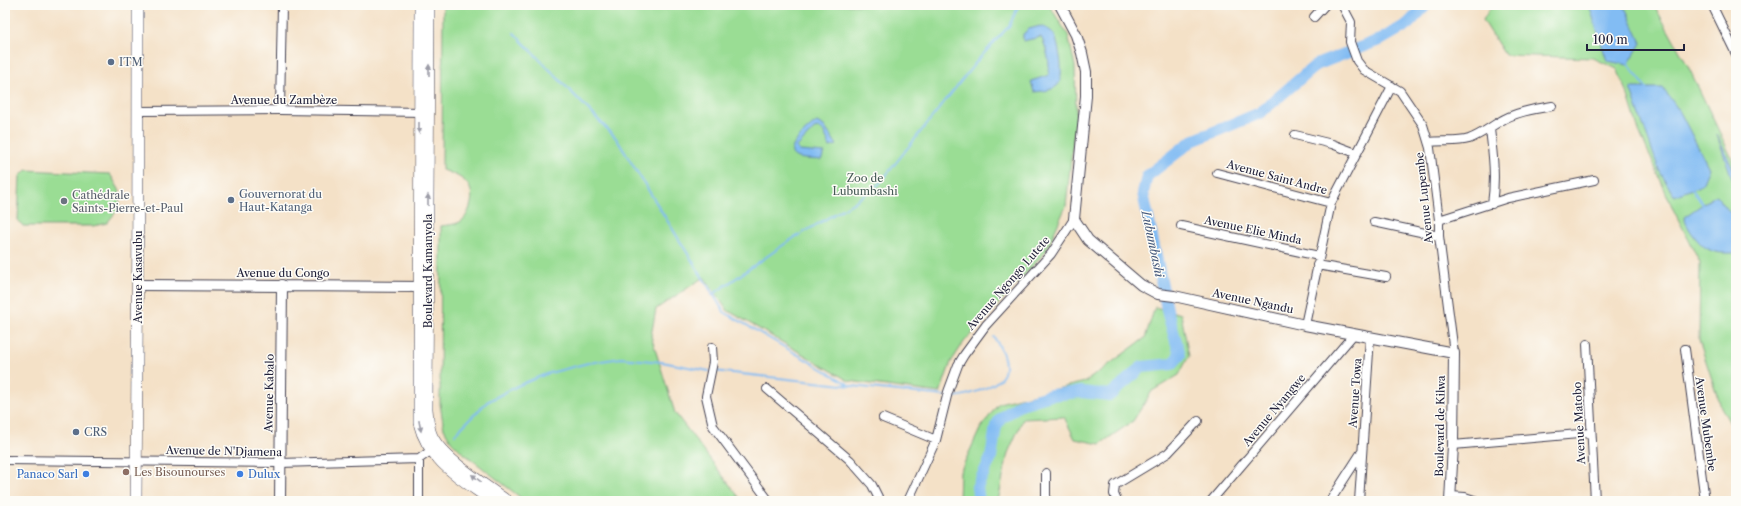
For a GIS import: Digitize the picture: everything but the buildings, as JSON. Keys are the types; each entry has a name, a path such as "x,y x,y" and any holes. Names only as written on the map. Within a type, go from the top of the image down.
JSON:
{"main road":[{"name":"Avenue Kasavubu","path":"136,501 139,285 138,5"},
{"name":"Boulevard Kamanyola","path":"420,5 424,112"},
{"name":"Boulevard Kamanyola","path":"429,5 424,112 423,286 427,409 434,448 448,468 492,501"},
{"name":"Boulevard Kamanyola","path":"434,448 507,501"}],"street":[{"path":"280,110 282,5"},
{"name":"Avenue Ngongo Lutete","path":"908,501 936,440 948,392 958,365 978,334 1051,254 1074,219 1086,96 1086,72 1078,40 1060,5"},
{"path":"1314,17 1325,5"},
{"name":"Avenue Lupembe","path":"1342,5 1351,22 1350,45 1355,58 1364,70 1392,86 1407,99 1418,116 1429,142 1454,352"},
{"path":"1712,5 1736,54"},
{"path":"1305,325 1331,203 1392,86"},
{"path":"1429,142 1443,140 1458,142 1475,136 1490,129 1498,122 1525,111 1552,106"},
{"name":"Avenue du Zambèze","path":"138,112 280,110 424,112"},
{"path":"1490,129 1495,168 1495,186 1492,204"},
{"path":"1295,135 1332,144 1356,153"},
{"name":"Avenue Saint Andre","path":"1217,173 1331,203"},
{"path":"1439,220 1508,198 1594,180"},
{"name":"Avenue Ngandu","path":"1074,219 1084,236 1099,250 1141,285 1158,294 1174,296 1305,325 1454,352"},
{"path":"1374,222 1439,236"},
{"name":"Avenue Elie Minda","path":"1182,226 1319,256"},
{"path":"1317,265 1386,277"},
{"name":"Avenue du Congo","path":"139,285 423,286"},
{"name":"Avenue Kabalo","path":"280,501 282,285"},
{"name":"Avenue Nyangwe","path":"1211,501 1354,334"},
{"name":"Avenue Towa","path":"1359,501 1370,337"},
{"name":"Avenue Matobo","path":"1587,344 1590,433 1595,501"},
{"path":"712,347 713,362 706,396 713,426 769,501"},
{"name":"Avenue Mubembe","path":"1685,349 1705,501"},
{"name":"Boulevard de Kilwa","path":"1450,498 1454,352"},
{"path":"767,389 850,460 872,485 880,501"},
{"path":"883,418 936,440"},
{"path":"1117,501 1114,494 1115,485 1168,453 1198,421"},
{"path":"1452,445 1590,433"},
{"path":"419,501 419,459 434,448"},
{"name":"Avenue Towa","path":"1330,501 1362,451"},
{"name":"Avenue de N'Djamena","path":"5,460 280,463 419,459"},
{"path":"1046,473 1046,501"},
{"path":"1450,498 1465,496 1477,501"}],"green space":[{"name":"Zoo de Lubumbashi","path":"443,5 1049,5 1068,35 1075,66 1076,112 1066,206 1046,251 964,342 951,362 940,393 849,381 727,310 704,277 656,309 651,336 675,413 742,501 525,501 462,452 451,441 444,429 440,404 441,226 456,224 462,221 470,207 472,199 471,192 466,182 455,175 442,170"},
{"path":"1492,5 1654,5 1689,68 1736,167 1736,434 1721,407 1699,340 1700,262 1674,211 1639,131 1626,89 1617,69 1593,58 1505,55 1483,20"},
{"path":"26,170 110,174 120,191 119,208 107,223 93,226 23,226 18,220 20,176"},
{"path":"1155,307 1181,314 1189,356 1179,375 1152,391 1133,421 1100,444 1075,439 1064,417 1023,419 1008,453 998,501 959,501 960,472 980,429 999,403 1085,382 1145,338"}],"water":[{"path":"1589,5 1624,5 1641,43 1628,65 1607,61"},
{"path":"1040,26 1047,28 1055,36 1060,54 1061,75 1060,81 1056,87 1034,92 1031,81 1049,75 1048,56 1041,37 1023,41 1023,34 1029,29"},
{"path":"1630,88 1663,88 1680,112 1709,168 1702,185 1674,196 1659,170"},
{"path":"817,122 824,126 837,145 830,147 824,132 819,128 814,129 797,147 799,151 825,153 821,160 796,157 792,154 794,144 803,133"},
{"path":"1717,135 1736,175 1736,189 1734,184"},
{"path":"1716,195 1736,220 1736,253 1711,251 1704,247 1693,235 1685,221 1684,217"}],"waterway":[{"path":"712,295 789,241 853,203 879,184 977,61 1009,26 1019,5"},
{"name":"Lubumbashi","path":"979,501 977,487 991,458 996,426 1001,418 1021,404 1051,395 1081,392 1110,395 1142,367 1172,364 1180,355 1168,314 1143,193 1147,176 1192,141 1260,113 1316,65 1382,39 1408,24 1426,5"},
{"path":"514,33 616,138 724,312 848,384"},
{"path":"1627,63 1648,90"},
{"path":"1691,187 1703,205"},
{"path":"948,397 971,394 988,387 1001,378 1004,373 1005,363 1003,354 994,337"},
{"path":"455,434 487,402 517,386 546,374 588,363 621,358 662,362 709,371"},
{"path":"714,371 944,396"}],"place":[{"name":"ITM","path":"111,62"},
{"name":"Gouvernorat du Haut-Katanga","path":"231,200"},
{"name":"Cathédrale Saints-Pierre-et-Paul","path":"64,201"},
{"name":"CRS","path":"76,432"},
{"name":"Les Bisounourses","path":"126,472"},
{"name":"Panaco Sarl","path":"86,474"},
{"name":"Dulux","path":"240,474"}]}
